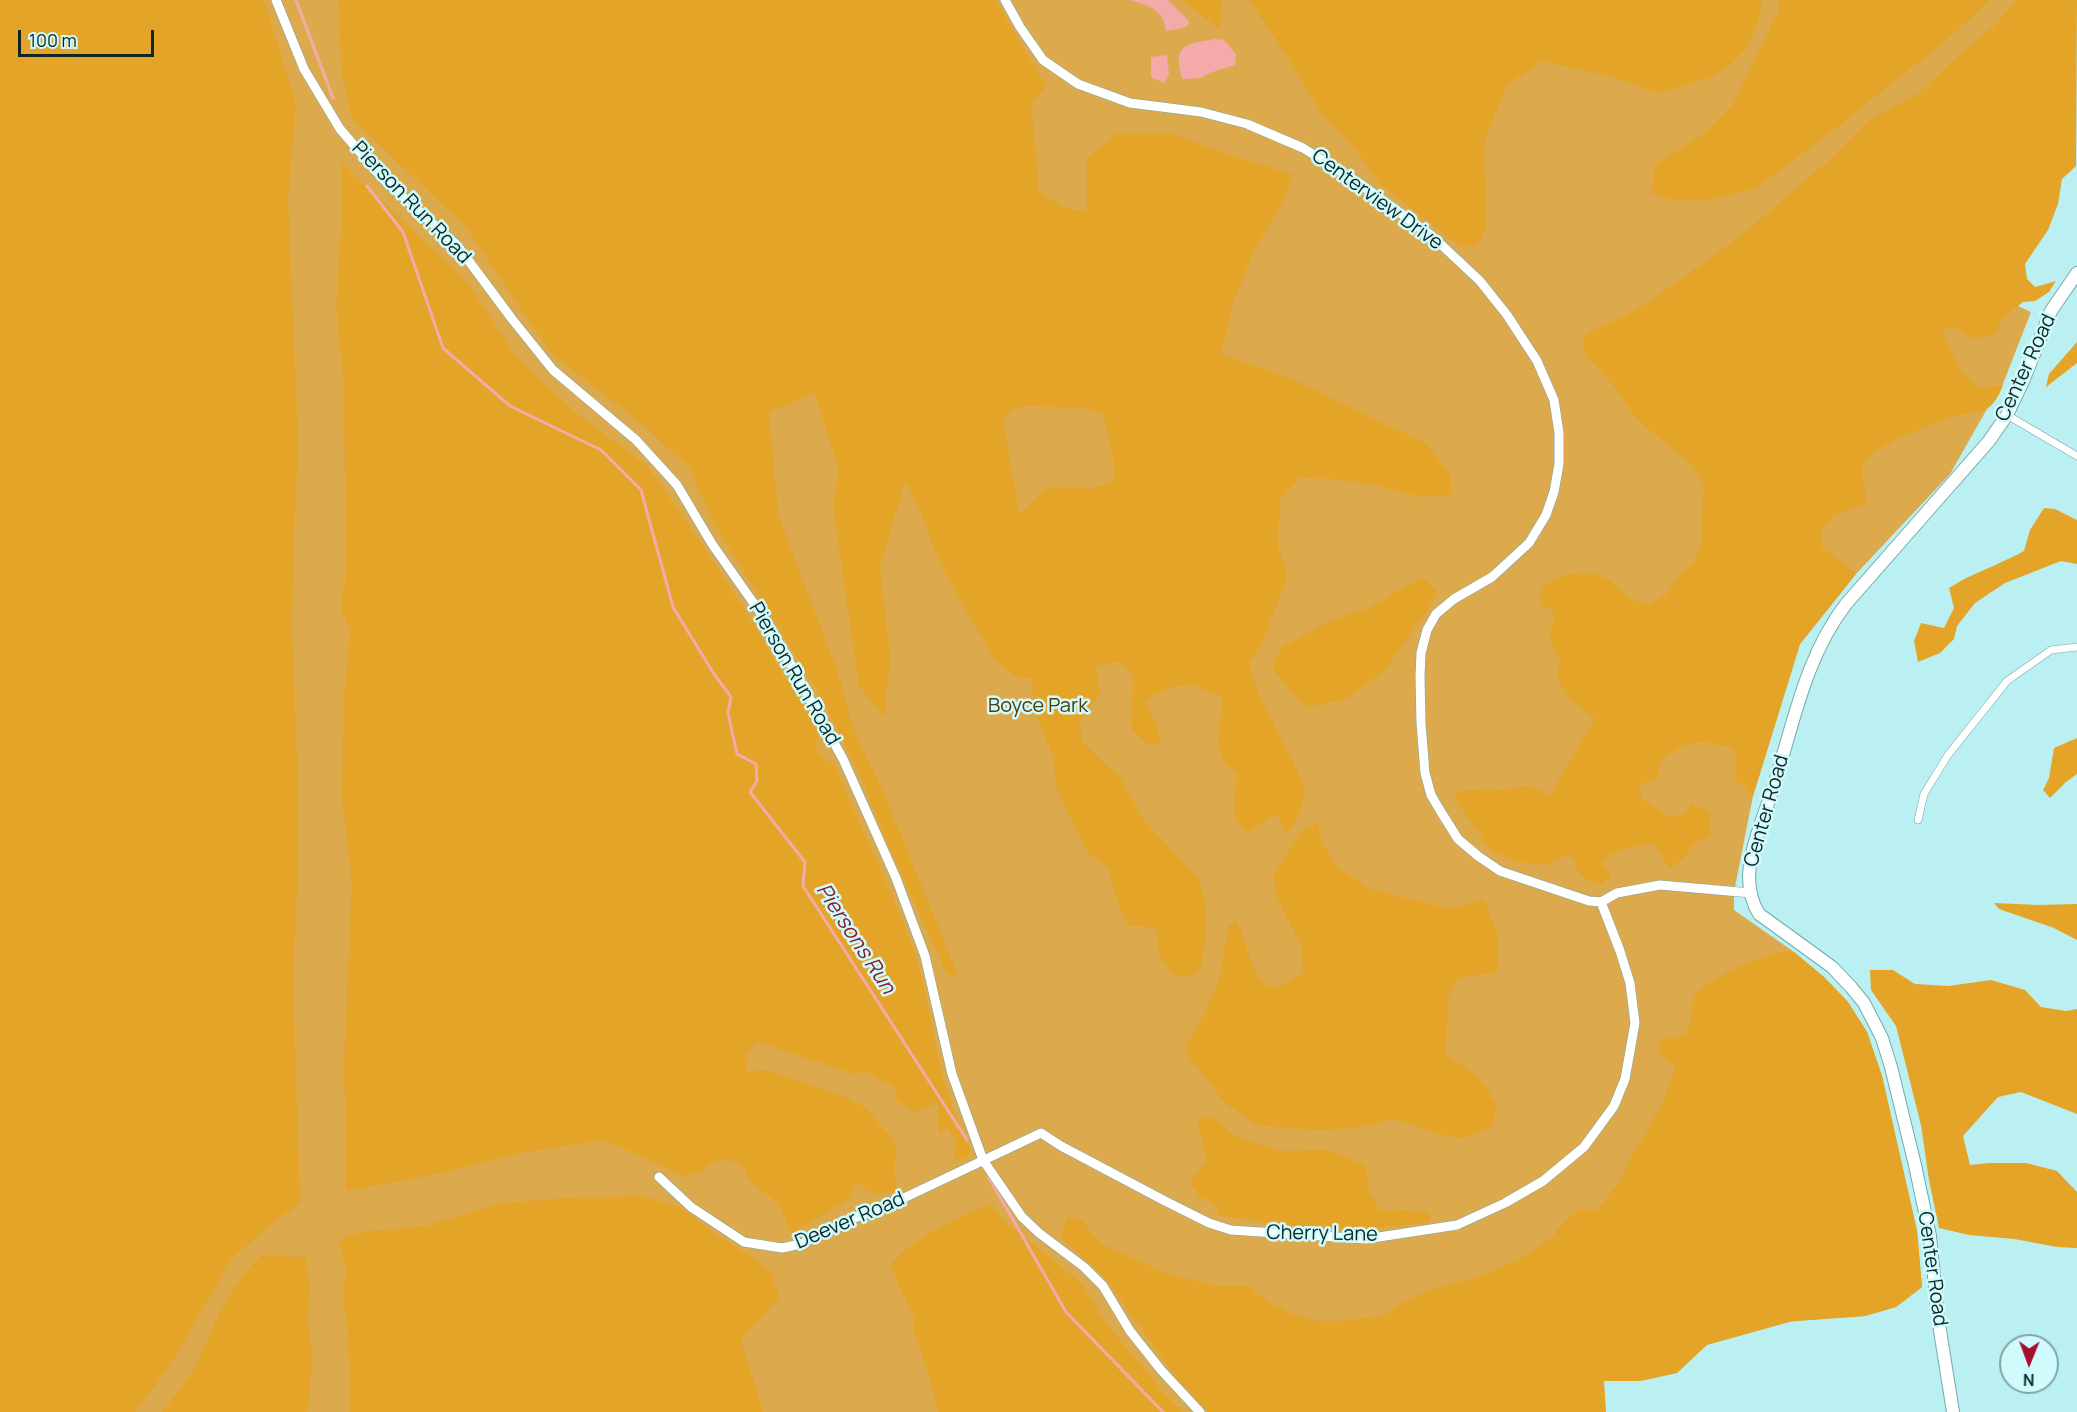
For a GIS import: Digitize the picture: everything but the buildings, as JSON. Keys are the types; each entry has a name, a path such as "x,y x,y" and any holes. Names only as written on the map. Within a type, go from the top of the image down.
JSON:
{"main road":[{"name":"Center Road","path":"1953,1412 1938,1318 1930,1236 1915,1165 1882,1038 1864,1003 1851,987 1832,968 1759,914 1754,907 1749,876 1759,834 1808,674 1830,625 1989,441 2007,415 2024,380 2052,311 2077,273"}],"street":[{"name":"Pierson Run Road","path":"276,0 304,69 340,129 384,180 457,245 512,319 554,370 636,440 677,485 712,544 768,625 843,759 896,878 925,956 952,1074 983,1160 1022,1217 1084,1267 1103,1286 1136,1339 1200,1412"},
{"name":"Centerview Drive","path":"1008,2 1020,27 1043,60 1078,84 1130,103 1201,112 1247,124 1303,147 1359,183 1432,236 1480,281 1508,315 1537,361 1554,400 1559,433 1560,464 1546,516 1529,543 1492,577 1454,599 1436,614 1427,630 1421,653 1420,677 1425,773 1431,795 1440,812 1458,839 1478,855 1500,871 1601,902"},
{"path":"2007,415 2077,456"},
{"path":"1918,820 1924,794 1948,755 2007,681 2051,650 2077,647"},
{"path":"1601,902 1617,893 1660,885 1751,893"},
{"name":"Cherry Lane","path":"983,1160 1041,1133 1069,1151 1165,1201 1209,1223 1231,1230 1366,1239 1457,1225 1505,1203 1543,1181 1584,1147 1614,1106 1626,1079 1635,1023 1630,983 1601,902"},
{"name":"Deever Road","path":"659,1177 691,1207 744,1242 782,1248 801,1244 983,1160"}],"green space":[{"name":"Boyce Park","path":"0,0 2077,0 1983,290 2031,312 1999,394 1987,409 1950,474 1856,574 1800,644 1753,796 1734,892 1734,910 1794,952 1824,977 1848,1002 1867,1032 1882,1076 1917,1231 1922,1287 1896,1307 1865,1316 1555,1339 1582,1412 0,1412"},
{"path":"0,0 264,0 296,104 288,199 298,442 292,633 297,759 297,889 293,983 300,1204 281,1216 232,1258 169,1367 135,1412 0,1412"},
{"path":"339,0 995,0 1046,86 1031,104 1039,191 1056,202 1068,209 1081,211 1087,209 1087,157 1119,133 1170,133 1293,175 1283,201 1253,253 1232,306 1221,354 1296,381 1425,443 1450,473 1452,495 1420,497 1378,486 1335,479 1300,478 1280,500 1278,547 1288,576 1261,645 1249,663 1258,694 1304,784 1303,804 1293,826 1286,833 1278,814 1249,832 1237,821 1234,806 1237,772 1224,763 1219,743 1222,697 1200,687 1183,685 1167,689 1145,700 1156,724 1161,744 1146,744 1132,729 1133,675 1119,661 1096,666 1100,694 1079,721 1083,742 1120,776 1142,818 1199,879 1206,908 1206,931 1202,964 1194,977 1171,974 1159,955 1156,928 1128,925 1116,896 1108,867 1089,854 1057,790 1053,756 1036,715 1032,678 1016,677 995,659 958,597 935,552 919,508 905,481 880,566 890,658 884,717 859,686 833,505 839,471 815,393 769,412 778,514 839,676 851,723 887,801 958,976 947,974 886,840 859,772 819,693 716,526 689,468 648,429 551,353 465,226 352,119 341,67","holes":["1028,406 1083,408 1103,413 1115,467 1112,483 1089,489 1048,487 1019,514 1003,420 1013,409"]},
{"path":"1181,0 1221,0 1220,29"},
{"path":"1249,0 1762,0 1758,22 1747,46 1729,67 1706,79 1658,93 1613,77 1542,61 1506,85 1484,143 1486,225 1481,239 1474,247 1460,246 1381,185 1355,148 1321,113 1285,53"},
{"path":"1778,0 1990,0 1949,38 1756,188 1715,199 1675,200 1651,193 1656,164 1704,134 1733,104 1780,9"},
{"path":"2016,0 2077,0 2076,166 2062,179 2058,204 2048,230 2025,264 2027,279 2035,287 2056,281 2049,292 2035,301 2023,302 2002,319 1995,334 1974,339 1956,328 1944,329 1942,334 1962,372 1978,388 2003,385 1997,398 1985,410 1956,416 1904,436 1867,458 1863,465 1863,479 1867,503 1834,515 1821,530 1821,546 1856,574 1800,644 1753,796 1736,780 1737,757 1731,747 1695,742 1681,747 1662,759 1657,779 1640,784 1641,799 1672,818 1686,812 1692,803 1710,813 1709,837 1695,842 1684,857 1669,869 1653,843 1620,850 1601,861 1611,875 1601,885 1587,880 1575,867 1576,862 1569,854 1547,864 1530,864 1510,860 1490,849 1457,802 1456,792 1481,789 1505,790 1528,785 1550,796 1595,718 1569,699 1557,678 1560,659 1549,638 1555,617 1551,608 1541,606 1540,592 1553,580 1569,574 1595,574 1608,579 1626,596 1648,605 1667,594 1680,574 1694,564 1701,543 1704,487 1692,465 1638,420 1612,384 1587,357 1582,345 1587,333 1623,317 1652,300 1740,236 1833,157 1869,120 1918,94 1962,52 1996,25"},
{"path":"342,163 467,282 517,358 574,411 647,466 687,522 755,626 784,677 803,700 819,732 816,744 818,754 834,765 897,907 914,952 941,1070 952,1107 970,1150 967,1159 954,1159 956,1143 948,1128 939,1133 938,1103 915,1112 896,1100 896,1088 863,1070 856,1075 759,1042 748,1052 746,1072 767,1070 843,1096 864,1107 894,1140 897,1153 894,1167 896,1191 870,1194 858,1182 849,1199 792,1233 775,1201 755,1186 744,1168 729,1159 711,1162 704,1171 685,1177 604,1140 527,1152 442,1173 346,1191 344,1061 352,882 342,799 344,697 350,631 341,606 346,574 344,386 336,306 342,220"},
{"path":"2077,342 2077,363 2046,387 2049,374"},
{"path":"2044,508 2055,509 2077,520 2077,564 2061,561 2005,583 1975,603 1957,626 1954,639 1940,653 1918,662 1914,641 1921,623 1944,628 1954,608 1949,588 2024,551 2030,530"},
{"path":"1423,577 1437,592 1429,608 1385,670 1345,699 1308,707 1294,695 1272,668 1282,647 1330,621 1368,608"},
{"path":"2077,738 2077,774 2050,798 2043,790 2049,778 2054,748"},
{"path":"1318,823 1322,842 1336,866 1368,888 1449,909 1484,899 1498,936 1497,972 1458,978 1448,997 1446,1055 1478,1076 1497,1105 1492,1126 1461,1139 1392,1118 1371,1126 1321,1130 1256,1124 1225,1103 1184,1050 1219,981 1229,925 1235,921 1254,969 1266,984 1276,988 1303,973 1302,947 1276,896 1274,876 1300,832"},
{"path":"1994,903 2077,904 2077,940 2054,928 1999,909"},
{"path":"1794,952 1824,977 1848,1002 1867,1032 1882,1076 1917,1231 1922,1287 1896,1307 1865,1316 1793,1321 1707,1345 1677,1373 1641,1381 1604,1381 1606,1412 1208,1412 1178,1380 1106,1279 1061,1237 1067,1218 1081,1219 1104,1245 1163,1272 1214,1286 1249,1286 1262,1298 1290,1313 1315,1321 1348,1321 1387,1314 1401,1303 1429,1290 1486,1274 1520,1259 1554,1236 1557,1229 1580,1209 1597,1210 1619,1183 1635,1150 1663,1103 1675,1066 1661,1054 1657,1043 1668,1037 1686,1036 1695,996 1708,983 1732,970 1768,956"},
{"path":"1870,970 1893,970 1915,984 1948,986 1991,980 2025,990 2041,1007 2066,1011 2077,1009 2077,1114 2021,1092 1998,1097 1963,1136 1970,1165 2026,1163 2057,1171 2077,1192 2077,1248 1969,1235 1939,1228 1921,1125 1896,1026 1871,990"},
{"path":"1211,1116 1238,1138 1284,1151 1328,1150 1350,1158 1366,1167 1369,1192 1380,1210 1424,1212 1430,1214 1430,1222 1378,1228 1320,1230 1218,1215 1216,1205 1199,1196 1190,1183 1207,1160 1197,1119"},
{"path":"642,1196 680,1207 772,1273 779,1299 741,1341 763,1412 350,1412 348,1327 343,1299 346,1270 339,1242 347,1236 362,1232 426,1226 496,1204 563,1198"},
{"path":"992,1203 1003,1220 1081,1283 1107,1324 1182,1412 938,1412 931,1382 914,1331 914,1318 891,1264 925,1236"},
{"path":"261,1256 306,1257 309,1282 308,1322 313,1360 307,1412 162,1412 181,1389 197,1363 231,1292"}],"shaded area":[{"path":"1129,0 1168,0 1188,20 1189,24 1183,28 1166,31 1162,17 1154,9"},
{"path":"1214,39 1224,40 1236,54 1235,65 1209,73 1202,78 1183,79 1179,57 1184,47"},
{"path":"1167,55 1169,74 1164,83 1151,77 1151,57"}],"waterway":[{"name":"Piersons Run","path":"296,0 333,98"},
{"name":"Piersons Run","path":"367,186 403,232 443,348 510,406 601,450 641,490 673,607 714,674 731,697 728,713 737,754 756,764 757,781 750,792 805,862 803,886 967,1140"},
{"path":"989,1178 1066,1312 1163,1412"}]}
